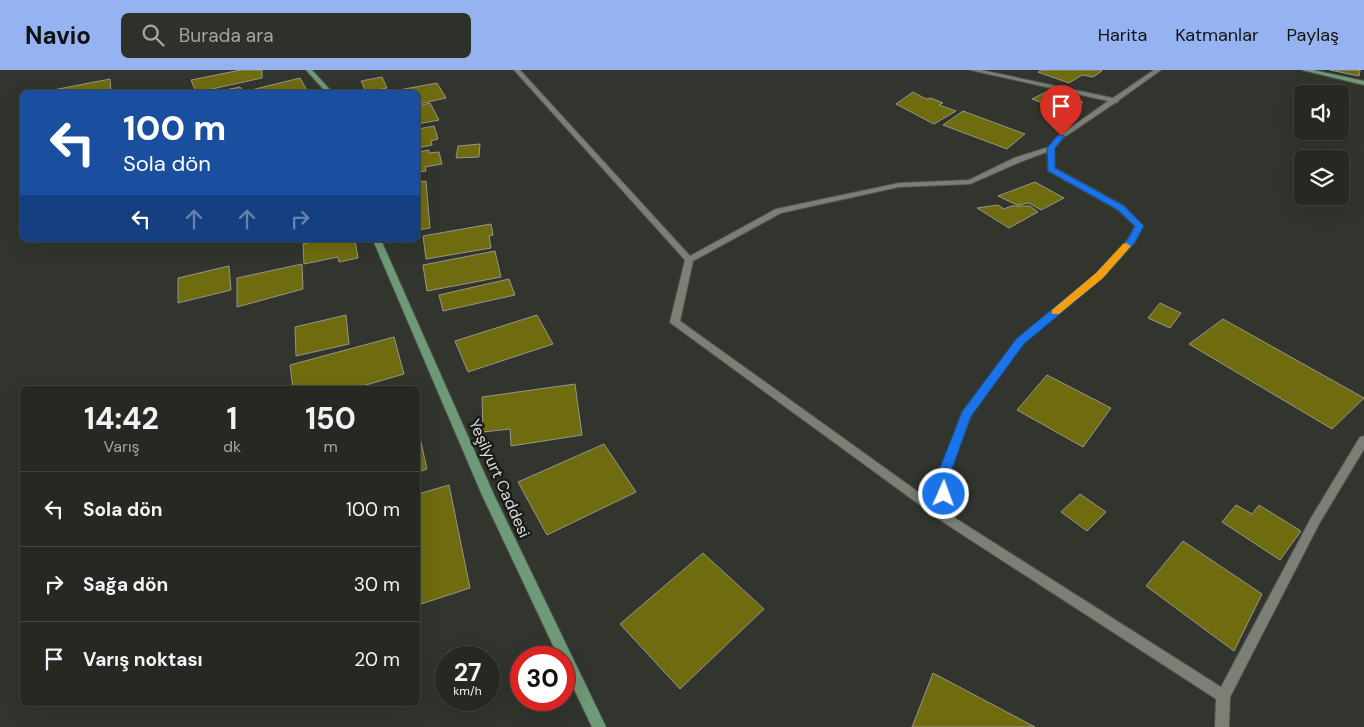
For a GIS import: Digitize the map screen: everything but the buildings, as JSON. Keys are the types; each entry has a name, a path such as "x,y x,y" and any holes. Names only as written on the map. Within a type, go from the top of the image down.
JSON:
{"main road":[{"path":"309,70 328,90"},
{"path":"1306,70 1364,83"},
{"name":"Yeşilyurt Caddesi","path":"378,242 488,494 599,727"}],"street":[{"path":"517,70 689,260"},
{"path":"973,70 1116,101"},
{"path":"1158,70 1116,101 1061,136 1051,148 1017,160 970,182 899,185 779,211 689,260 675,322 950,521 1223,696"},
{"path":"950,521 942,480 966,415 1020,341 1099,276 1132,240 1139,226 1121,208 1051,169 1051,148"},
{"path":"1222,727 1223,696 1315,521 1364,440"}],"slow traffic":[{"path":"1055,312 1099,276 1126,246"}],"route":[{"path":"944,494 942,480 966,415 1020,341 1099,276 1132,240 1139,226 1121,208 1051,169 1051,148 1061,136"}]}
